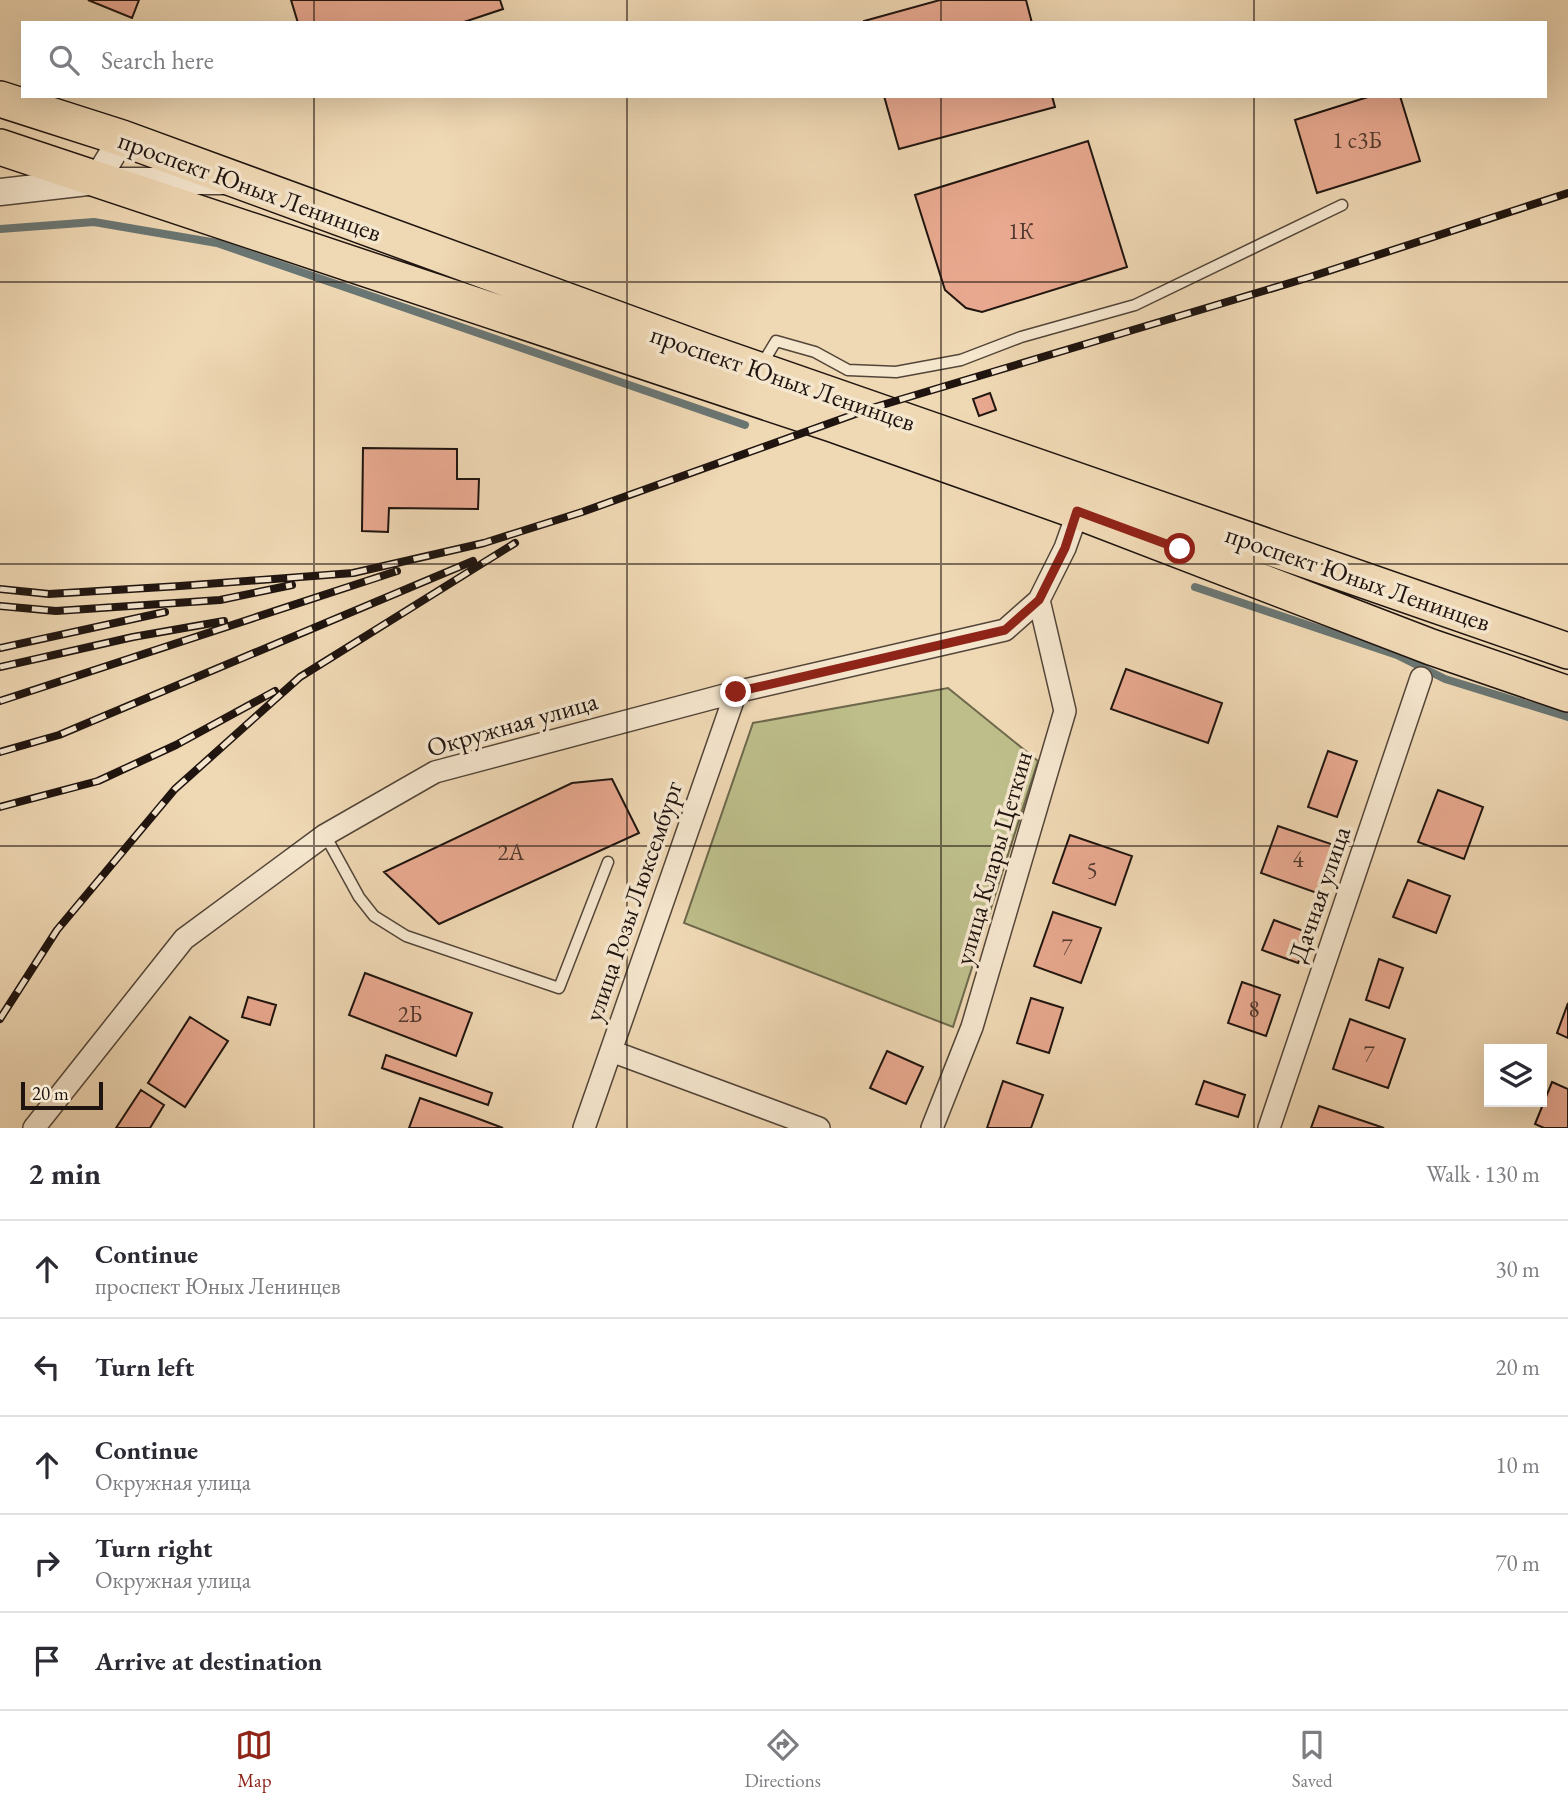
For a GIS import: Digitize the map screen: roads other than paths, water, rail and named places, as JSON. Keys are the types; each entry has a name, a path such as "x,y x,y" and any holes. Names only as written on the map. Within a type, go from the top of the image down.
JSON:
{"main road":[{"name":"проспект Юных Ленинцев","path":"0,99 122,138 759,370 1083,498 1431,647 1568,694"},
{"name":"проспект Юных Ленинцев","path":"0,147 832,424 1083,498 1568,652"}],"street":[{"path":"96,181 122,138"},
{"path":"0,192 96,181 237,181"},
{"path":"1039,600 1065,548 1083,498"},
{"name":"Окружная улица","path":"34,1128 184,939 325,835 435,772 736,692 1005,630 1039,600"},
{"name":"улица Клары Цеткин","path":"932,1128 972,1027 1065,711 1039,600"},
{"name":"Дачная улица","path":"1269,1128 1421,678"},
{"name":"улица Розы Люксембург","path":"584,1128 736,692"},
{"path":"611,1051 819,1128"}],"lane":[{"path":"759,370 776,341 815,352 848,370 896,372 961,360 1021,337 1135,305 1342,205"},
{"path":"325,835 359,897 374,916 406,936 559,988 608,862"}],"waterway":[{"path":"0,229 94,222 217,243 745,425"},
{"path":"1195,587 1397,655 1445,679 1568,717"}],"railway":[{"path":"0,589 49,594 353,573 484,543 582,512 872,408 1310,277 1568,193"},
{"path":"0,1019 57,930 175,789 300,677 515,543"},
{"path":"0,752 59,735 473,561"},
{"path":"0,701 397,571"},
{"path":"0,606 56,611 220,600 292,585"},
{"path":"0,648 165,612"},
{"path":"0,667 133,637 224,621"},
{"path":"0,807 98,781 176,745 275,691"}]}
